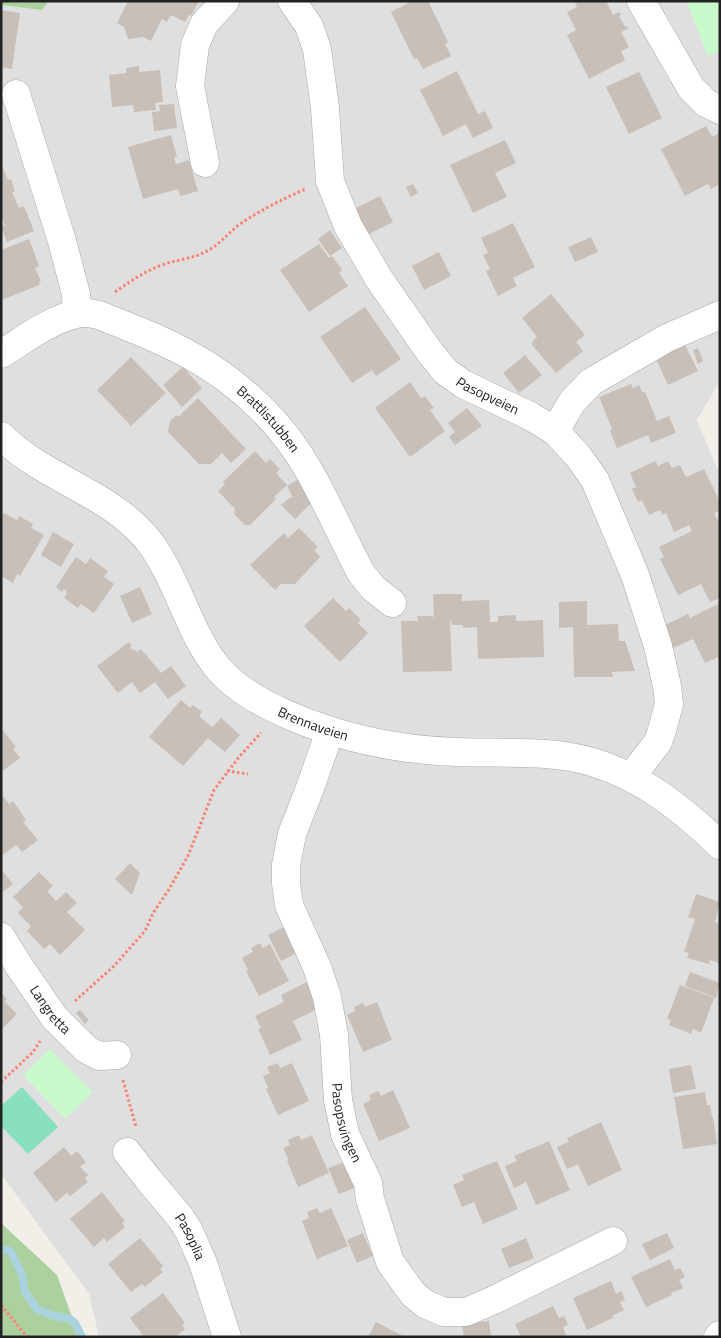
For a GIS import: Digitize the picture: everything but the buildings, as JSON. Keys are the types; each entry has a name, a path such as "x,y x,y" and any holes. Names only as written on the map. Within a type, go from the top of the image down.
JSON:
{"street":[{"path":"206,163 190,86 195,45 204,24 225,1"},
{"name":"Pasopveien","path":"292,1 309,26 317,49 325,108 330,181 348,226 380,279 429,351 445,370 463,384 530,416 554,431 578,456 595,480 635,575 664,669 668,704 666,718 658,742 631,777"},
{"path":"642,1 691,88 706,102 720,110"},
{"path":"1,354 44,328 82,313 62,241 16,94"},
{"name":"Brattlistubben","path":"82,313 99,315 194,357 242,391 266,414 289,441 308,469 360,573 373,588 392,603"},
{"path":"554,431 572,402 591,382 668,338 720,315"},
{"name":"Brennaveien","path":"1,436 39,465 114,509 137,529 157,554 177,590 204,647 218,668 238,687 267,705 304,722 330,731 370,742 407,749 458,752 533,752 593,762 631,777 666,798 720,845"},
{"name":"Pasopsvingen","path":"330,731 292,834 286,865 286,883 289,905 317,967 328,997 334,1035 339,1108 344,1134 368,1183 373,1208 390,1262 413,1294 425,1304 444,1312 466,1312 613,1241"},
{"name":"Langretta","path":"1,937 57,1019 86,1049 99,1056 117,1055"},
{"name":"Pasoplia","path":"132,1141 148,1179 180,1217 189,1231 203,1263 227,1337"}],"path":[{"path":"82,313 136,276 164,264 208,251 236,227 300,192 330,181"},
{"path":"1,1082 33,1052 57,1019 114,966 145,931 153,912 168,891 188,856 214,790 227,771 256,738 266,730"},
{"path":"227,771 248,774"},
{"path":"117,1055 132,1141"},
{"path":"1,1305 27,1337"}],"shaded area":[{"path":"49,1 720,1 720,380 697,420 720,475 720,1337 99,1337 89,1294 1,1174 1,5 42,10"}],"green space":[{"path":"1,1 49,1 42,10 1,5"},
{"path":"686,1 720,1 720,51 708,56"},
{"path":"50,1049 93,1092 65,1119 23,1075"},
{"path":"22,1087 58,1127 28,1154 1,1126 1,1106"},
{"path":"1,1223 57,1275 79,1337 1,1337"}],"waterway":[{"path":"1,1249 11,1252 22,1275 25,1292 37,1309 51,1315 70,1319 75,1323 82,1337"}]}
